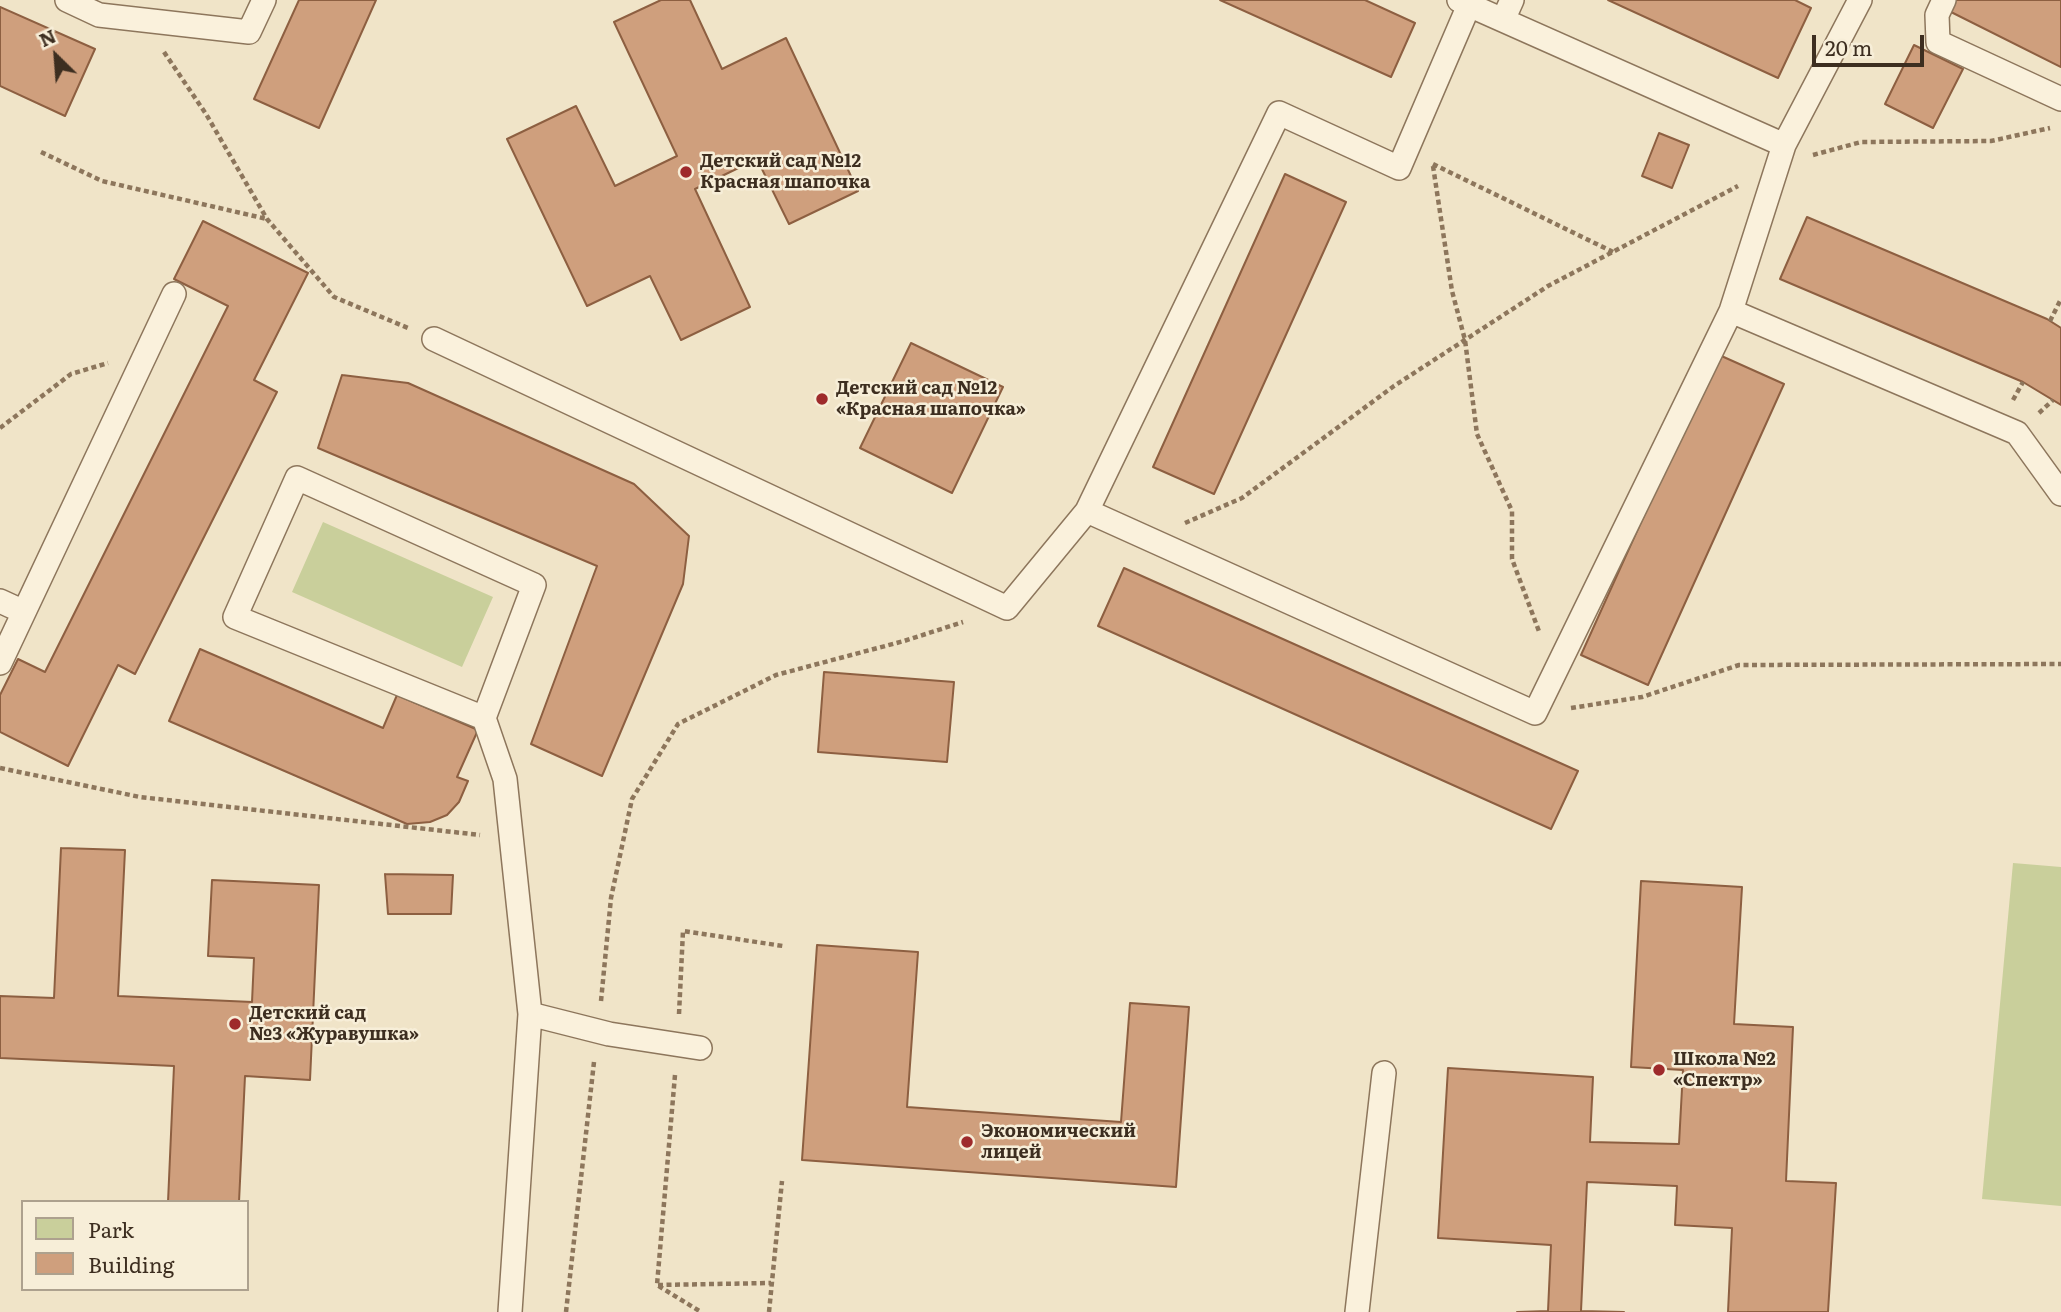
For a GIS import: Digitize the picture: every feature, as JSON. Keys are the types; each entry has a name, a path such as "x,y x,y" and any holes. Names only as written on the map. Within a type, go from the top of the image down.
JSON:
{"lane":[{"path":"67,0 99,15 248,32 264,0"},
{"path":"1087,511 1535,713 1731,311 1781,155 1860,0"},
{"path":"1944,0 1937,15 1938,41 2061,99"},
{"path":"434,339 1007,607 1087,511 1279,113 1399,168 1464,2 1507,10 1781,155"},
{"path":"0,663 174,294"},
{"path":"1731,311 2017,433 2061,494"},
{"path":"484,718 235,617 297,478 534,585 484,718 505,779 530,1014 510,1312"},
{"path":"0,601 24,612"},
{"path":"530,1014 597,1031 689,1046"},
{"path":"1357,1312 1384,1073"}],"path":[{"path":"143,20 206,114 267,219 334,297 434,339"},
{"path":"1422,114 1433,163 1452,291 1465,340 1477,435 1512,511 1513,559 1554,673"},
{"path":"1138,534 1175,527 1242,498 1394,386 1548,286 1613,252 1781,155 1861,142 1991,141 2061,125"},
{"path":"41,152 102,181 267,219"},
{"path":"1433,163 1613,252"},
{"path":"2050,321 2061,299"},
{"path":"0,428 71,374 146,352"},
{"path":"566,1312 611,898 632,799 678,724 776,675 904,641 1007,607"},
{"path":"1535,713 1642,697 1740,665 2061,664"},
{"path":"0,768 141,797 511,838"},
{"path":"657,1285 689,1046 683,931 783,946"},
{"path":"769,1312 782,1181"},
{"path":"657,1285 772,1283"},
{"path":"657,1285 701,1312"}],"green space":[{"path":"323,522 493,597 462,667 292,592"},
{"path":"2013,863 2061,867 2061,1206 1982,1199"}],"building":[{"path":"299,0 376,0 319,128 254,99"},
{"name":"Детский сад №12 Красная шапочка","path":"661,0 690,0 722,69 786,38 858,191 789,224 757,159 695,189 750,307 681,340 650,276 587,306 507,139 576,106 615,186 677,156 614,22"},
{"path":"1220,0 1365,0 1415,23 1391,77"},
{"path":"1608,0 1795,0 1811,8 1778,78"},
{"path":"1944,0 2061,0 2061,67 1941,7"},
{"path":"0,7 95,49 65,116 0,86"},
{"path":"1914,45 1963,69 1933,128 1885,104"},
{"path":"1659,133 1689,145 1672,188 1642,176"},
{"path":"1285,174 1346,202 1214,494 1153,467"},
{"path":"1807,217 2047,319 2061,328 2061,405 2023,382 1780,279"},
{"path":"203,221 308,273 254,380 277,392 135,674 118,665 68,766 0,732 0,695 18,659 45,672 228,306 174,279"},
{"path":"911,343 1003,387 952,493 860,448"},
{"path":"1717,354 1784,384 1648,685 1581,655"},
{"path":"342,375 408,383 634,484 689,536 683,584 602,776 531,744 597,566 318,448"},
{"path":"1124,568 1578,771 1551,829 1098,626"},
{"path":"200,649 383,728 397,695 478,730 457,777 468,781 459,802 447,815 430,822 407,824 169,721"},
{"path":"824,672 954,682 947,762 818,752"},
{"path":"61,848 125,850 118,996 252,1002 254,958 208,956 212,880 319,885 310,1080 245,1076 239,1200 168,1200 174,1066 0,1058 0,996 54,998"},
{"path":"385,874 453,875 451,914 388,914"},
{"path":"1641,881 1742,887 1734,1024 1793,1027 1786,1181 1836,1183 1828,1312 1728,1312 1732,1228 1675,1225 1677,1186 1587,1182 1581,1311 1624,1312 1517,1312 1548,1311 1551,1245 1438,1238 1448,1068 1593,1077 1590,1142 1679,1144 1683,1070 1631,1067"},
{"path":"817,945 918,952 907,1107 1121,1122 1130,1003 1189,1007 1176,1187 802,1160"}],"place":[{"name":"Детский сад №12 Красная шапочка","path":"686,172"},
{"name":"Детский сад №12 «Красная шапочка»","path":"822,399"},
{"name":"Детский сад №3 «Журавушка»","path":"235,1024"},
{"name":"Школа №2 «Спектр»","path":"1659,1070"},
{"name":"Экономический лицей","path":"967,1142"}]}
